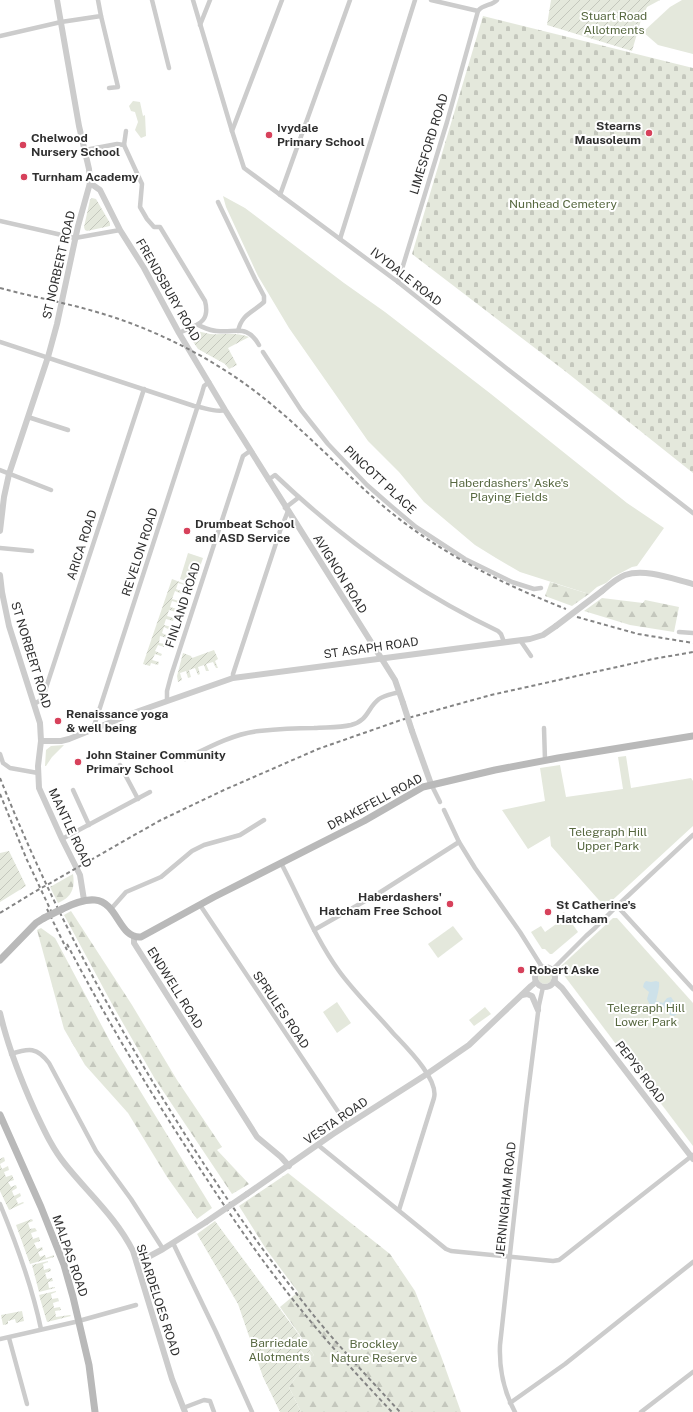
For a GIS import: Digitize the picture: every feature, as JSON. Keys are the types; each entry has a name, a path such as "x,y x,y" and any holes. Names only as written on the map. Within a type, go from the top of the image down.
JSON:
{"main road":[{"name":"DRAKEFELL ROAD","path":"134,936 141,936 364,821 431,784 545,760 693,736"},
{"name":"ENDWELL ROAD","path":"84,900 96,900 104,903 111,909 127,932 134,936"},
{"path":"0,960 36,923 62,909 84,900"},
{"name":"MALPAS ROAD","path":"0,1114 51,1230 64,1265 90,1370 95,1412"}],"street":[{"name":"ST NORBERT ROAD","path":"0,531 4,497 9,474 48,357 57,324 75,238 90,183 89,169 84,150 57,0"},
{"path":"98,0 118,87 109,88"},
{"path":"152,0 169,68"},
{"name":"IVYDALE ROAD","path":"193,0 244,168 398,282 510,372 693,512"},
{"path":"200,25 210,0"},
{"path":"232,131 282,0"},
{"path":"280,195 350,0"},
{"path":"340,239 415,0"},
{"path":"431,0 478,11 482,6 494,3 497,0"},
{"name":"LIMESFORD ROAD","path":"398,282 478,11"},
{"path":"0,36 61,22 101,16"},
{"path":"126,131 124,145 142,184 140,207 154,227 160,226 205,301 208,311 198,325 179,333"},
{"path":"84,150 117,144 124,145"},
{"name":"FRENDSBURY ROAD","path":"90,183 100,190 120,230 144,268 179,333 225,410"},
{"path":"218,202 264,296 264,302 244,316 240,322 238,331"},
{"path":"0,222 75,238 120,230"},
{"path":"198,325 209,330 249,332 259,345"},
{"path":"0,342 198,406 219,412 225,410"},
{"name":"PINCOTT PLACE","path":"263,352 301,410 328,444 367,485 391,506 416,527 465,558 512,582 534,589 541,588"},
{"name":"REVELON ROAD","path":"95,729 94,726 96,718 204,386 208,382"},
{"name":"ARICA ROAD","path":"34,704 41,700 45,691 144,389"},
{"name":"AVIGNON ROAD","path":"225,410 395,680 431,784"},
{"path":"28,417 68,430"},
{"name":"FINLAND ROAD","path":"167,700 166,691 214,542 243,456 250,451"},
{"path":"0,470 51,490"},
{"path":"268,480 275,476 298,498 363,550 431,596 468,617 498,631 504,642"},
{"path":"233,678 286,509 298,498"},
{"path":"0,548 32,551"},
{"name":"ST ASAPH ROAD","path":"41,741 61,741 69,739 167,700 233,678 539,637 624,575 638,572 659,575 693,584"},
{"name":"ST NORBERT ROAD","path":"0,575 9,626 40,723 41,741"},
{"path":"679,632 693,633"},
{"path":"520,640 531,656"},
{"path":"185,759 227,740 247,733 294,728 331,727 356,723 366,716 379,699 399,692"},
{"path":"544,728 545,760"},
{"name":"MANTLE ROAD","path":"41,741 38,774 39,788 80,875 84,900"},
{"path":"0,754 3,763 10,768 38,774"},
{"path":"120,765 138,799"},
{"path":"431,784 440,802"},
{"path":"73,790 89,824"},
{"path":"62,839 150,792"},
{"path":"444,810 459,842 475,868 520,932 542,967"},
{"path":"111,909 126,892 161,877 192,851 204,845 240,835 264,820"},
{"path":"552,970 560,960 596,928 617,906 693,835"},
{"path":"314,930 379,893 459,842"},
{"path":"281,863 314,930 339,970 410,1052 434,1085 435,1095 398,1210"},
{"name":"SPRULES ROAD","path":"200,905 347,1125"},
{"path":"617,906 693,989"},
{"name":"ENDWELL ROAD","path":"134,936 134,943 257,1137 281,1157 289,1166"},
{"path":"542,967 552,970 555,975 552,984 543,987 536,982 535,976 536,972 542,967"},
{"name":"PEPYS ROAD","path":"554,981 562,988 692,1157"},
{"name":"VESTA ROAD","path":"137,1263 163,1249 206,1222 347,1125 427,1074 469,1045 536,982"},
{"name":"JERNINGHAM ROAD","path":"515,1412 502,1382 499,1359 509,1258 538,1010 543,987"},
{"path":"522,995 527,994 532,996 538,1010"},
{"name":"SHARDELOES ROAD","path":"0,1013 11,1054 29,1098 57,1154 117,1225 129,1244 137,1263 172,1379 184,1410"},
{"path":"11,1054 25,1049 33,1049 39,1052 49,1063 96,1151 132,1199 163,1249"},
{"path":"318,1145 446,1249 451,1251 553,1262 559,1260 692,1157"},
{"path":"0,1204 27,1274 41,1330"},
{"path":"173,1243 216,1332 252,1412"},
{"path":"510,1402 565,1364 693,1262"},
{"path":"0,1339 79,1321 136,1305"},
{"path":"9,1338 27,1404"},
{"path":"642,1412 693,1372"},
{"path":"184,1410 204,1400 210,1401 214,1412"}],"green space":[{"name":"Stuart Road Allotments","path":"551,0 660,0 647,7 641,20 632,51 547,25"},
{"path":"682,0 693,0 693,54 658,45 643,32 670,7"},
{"name":"Nunhead Cemetery","path":"483,16 693,68 693,473 565,371 412,254"},
{"path":"133,101 140,102 143,116 145,115 146,136 141,138 135,130 138,122 135,112 131,111 129,106"},
{"name":"Haberdashers' Aske's Playing Fields","path":"223,196 245,208 385,312 491,394 627,503 664,528 637,566 613,577 589,594 520,572 475,545 424,502 399,472 368,441 289,328 258,276 226,207"},
{"path":"92,198 96,199 110,223 110,226 87,231 84,227 90,200"},
{"path":"194,331 210,334 244,335 249,337 228,348 237,365 229,369 225,364 198,349 190,337 191,332"},
{"path":"188,553 203,558 194,584 180,579"},
{"path":"172,579 185,585 178,583 176,589 183,592 182,594 175,591 172,599 179,601 179,603 172,601 170,607 177,609 176,612 169,610 167,616 174,618 173,621 166,619 164,625 171,627 170,630 164,627 162,633 168,636 167,638 160,636 159,643 165,644 164,647 158,645 155,651 162,654 161,656 155,654 152,660 159,662 158,665 151,663 150,666 143,664"},
{"path":"550,582 589,594 572,606 545,596"},
{"path":"602,598 643,603 645,600 679,607 674,632 630,625 584,611"},
{"path":"214,650 218,659 215,661 218,668 216,668 213,662 206,664 209,671 206,671 204,665 198,667 200,674 198,675 195,668 189,670 191,677 188,678 186,671 180,673 182,680 178,682 177,676 183,653 191,656 192,658"},
{"path":"64,745 45,766 46,750 51,746"},
{"name":"Telegraph Hill Upper Park","path":"626,756 631,788 691,778 693,781 693,826 605,907 551,846 550,836 528,849 502,810 545,801 540,768 560,765 566,797 623,789 618,757"},
{"path":"9,851 26,886 0,902 0,853"},
{"path":"73,874 72,892 67,898 58,903 50,887"},
{"path":"71,911 132,1005 177,1080 222,1147 217,1150 249,1184 232,1194 155,1079 112,1004 64,915"},
{"path":"564,912 578,932 552,954 550,954 545,949 542,949 531,932 541,926 545,932 559,922 557,918"},
{"name":"Telegraph Hill Lower Park","path":"613,918 617,918 693,1003 693,1146 560,970 560,967"},
{"path":"453,926 463,939 438,958 428,944"},
{"path":"41,928 55,938 112,1045 212,1208 197,1219 167,1177 128,1113 85,1065 64,1029 37,930"},
{"path":"545,970 550,972 552,977 550,982 545,984 540,982 538,977 540,972"},
{"path":"337,1002 351,1023 337,1033 323,1012"},
{"path":"485,1007 491,1014 474,1026 469,1020"},
{"path":"4,1157 5,1161 0,1164 0,1159"},
{"path":"0,1164 2,1169 8,1166 9,1170 4,1172 6,1177 12,1175 14,1180 8,1182 11,1187 16,1185 17,1188 12,1191 14,1196 20,1193 21,1196 16,1199 18,1204 24,1203 9,1210 0,1191"},
{"name":"Brockley Nature Reserve","path":"288,1173 390,1254 415,1291 441,1356 461,1412 301,1412 289,1387 301,1370 299,1366 314,1355 280,1307 298,1292 266,1249 239,1206"},
{"path":"32,1219 33,1221 28,1223 30,1229 35,1228 37,1231 31,1233 33,1239 39,1237 40,1241 34,1243 37,1249 42,1247 43,1250 38,1252 40,1257 45,1255 46,1258 54,1255 54,1257 30,1264 16,1225"},
{"name":"Barriedale Allotments","path":"215,1221 314,1355 299,1366 301,1370 289,1387 301,1412 280,1412 263,1377 238,1304 197,1234"},
{"path":"48,1261 43,1264 44,1270 50,1268 51,1271 45,1273 47,1279 52,1278 53,1281 48,1282 49,1288 55,1288 39,1292 32,1265"},
{"path":"56,1291 51,1294 52,1299 58,1298 59,1301 53,1303 54,1308 60,1307 61,1310 55,1311 56,1317 71,1316 47,1322 39,1295"},
{"path":"22,1311 24,1321 16,1323 15,1319 8,1321 8,1324 3,1325 1,1315"}],"shaded area":[{"path":"646,981 659,982 656,1001 663,1003 667,998 671,997 679,1009 677,1014 674,1016 670,1015 663,1006 656,1004 650,1005 647,999 649,992 643,987"}],"railway":[{"path":"0,288 75,306 116,318 149,330 196,353 248,386 288,418 382,505 424,537 493,577 566,609"},
{"path":"577,617 638,634 693,643"},
{"path":"0,913 159,821 224,790 318,749 401,720 491,695 653,659 693,652"},
{"path":"0,778 36,862 75,943 141,1063 181,1129 215,1181 269,1258 329,1334 400,1412"},
{"path":"0,794 27,860 52,913"},
{"path":"47,909 67,950"},
{"path":"67,944 105,1014 146,1084 241,1229 283,1287 309,1319 392,1412"}],"place":[{"name":"Stearns Mausoleum","path":"649,133"},
{"name":"Ivydale Primary School","path":"269,135"},
{"name":"Chelwood Nursery School","path":"23,145"},
{"name":"Turnham Academy","path":"24,177"},
{"name":"Drumbeat School and ASD Service","path":"187,531"},
{"name":"Renaissance yoga & well being","path":"58,721"},
{"name":"John Stainer Community Primary School","path":"78,762"},
{"name":"Haberdashers' Hatcham Free School","path":"450,904"},
{"name":"St Catherine's Hatcham","path":"548,912"},
{"name":"Robert Aske","path":"521,970"}]}
